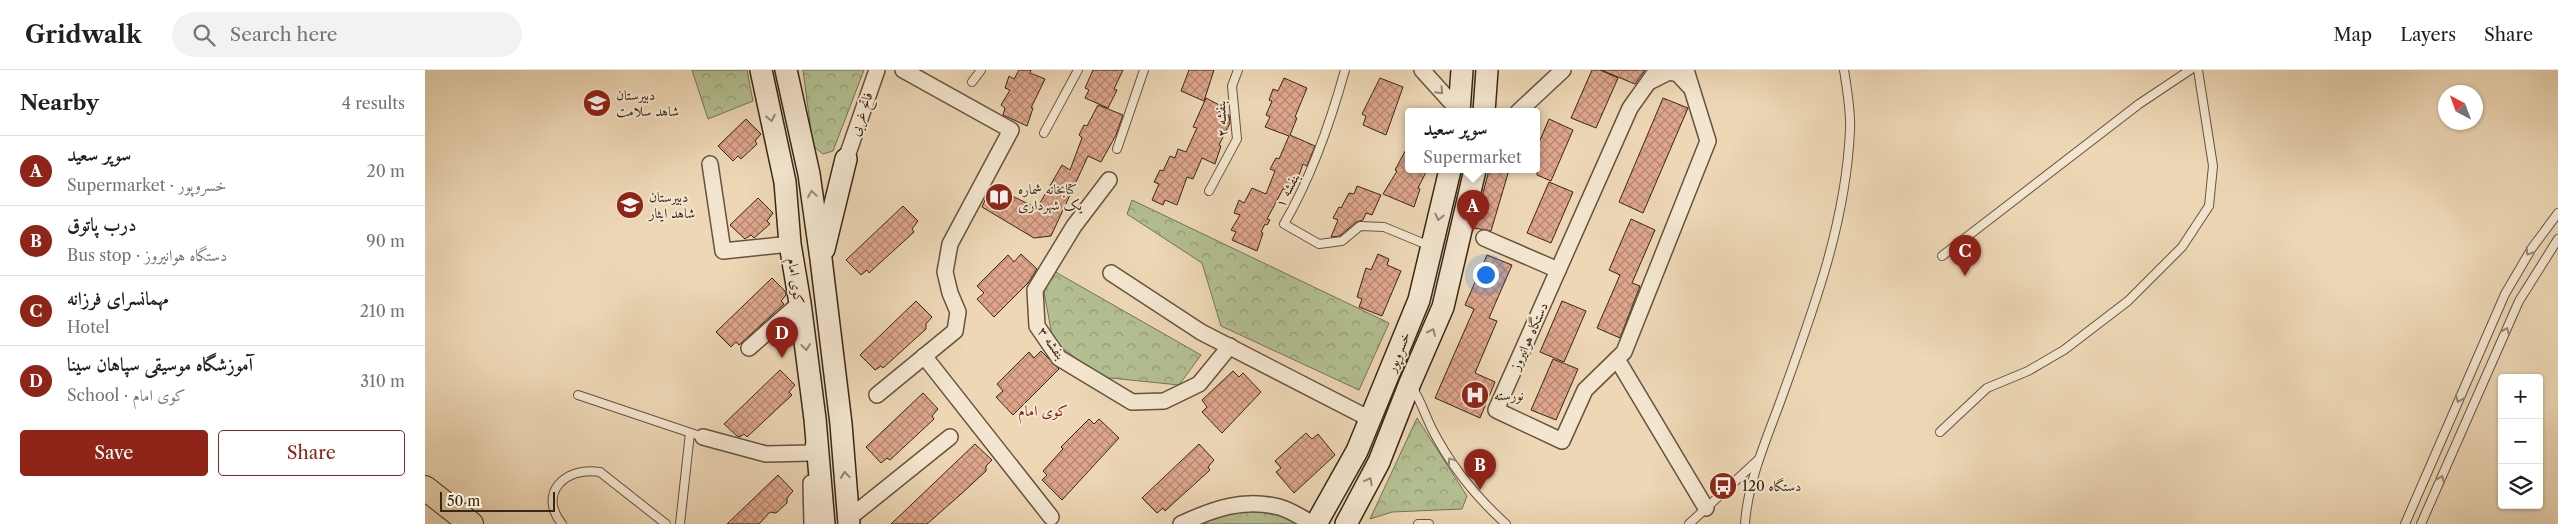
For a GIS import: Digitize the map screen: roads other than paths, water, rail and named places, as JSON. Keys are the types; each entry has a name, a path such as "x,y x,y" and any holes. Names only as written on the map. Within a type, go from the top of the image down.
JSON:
{"main road":[{"path":"425,488 471,524"}],"street":[{"name":"کوی امام","path":"761,70 785,182 789,239 800,303 813,444 824,524"},
{"name":"کوی امام","path":"786,70 817,229 841,424 849,522"},
{"name":"فاتح غربی","path":"847,156 877,70"},
{"path":"877,396 955,331 958,312 950,294 945,272 950,244 1011,130 903,70"},
{"path":"1421,70 1455,108"},
{"path":"1459,108 1462,70"},
{"path":"1484,108 1487,70"},
{"path":"1522,108 1563,70"},
{"name":"دستگاه هوانیروز","path":"1657,70 1630,108 1496,410 1562,441 1585,390 1624,352 1708,141 1686,70"},
{"name":"دستگاه هوانیروز","path":"1647,83 1669,72 1678,74 1693,91"},
{"path":"805,160 820,170 838,163 847,156"},
{"path":"821,259 847,156"},
{"path":"710,164 723,251 789,239 817,229"},
{"name":"خسروپور","path":"1315,524 1357,451 1419,300 1449,173"},
{"name":"خسروپور","path":"1345,524 1379,462 1409,383 1443,307 1474,173"},
{"name":"بنفشه ۳","path":"1109,180 1074,226 1035,290 1037,326 1059,358 1132,402 1163,401 1199,384 1229,346"},
{"path":"1484,238 1558,270"},
{"path":"1111,273 1201,332 1370,419"},
{"path":"749,348 800,303"},
{"path":"924,356 1051,517"},
{"path":"1617,359 1706,508"},
{"path":"1388,376 1409,383"},
{"path":"807,414 813,444 812,524"},
{"path":"697,435 766,454 813,444"},
{"path":"849,522 950,437"},
{"path":"1181,524 1212,509 1246,502 1280,507 1315,524"}],"lane":[{"path":"972,82 981,70"},
{"path":"1044,133 1078,70"},
{"path":"1117,149 1144,70"},
{"name":"بنفشه ۲","path":"1209,191 1237,139 1232,86 1238,70"},
{"name":"بنفشه ۱","path":"1345,70 1331,119 1303,191 1284,224 1319,244 1342,241 1360,226 1384,228 1431,247"},
{"path":"1745,524 1746,508 1759,458 1823,282 1841,209 1851,128 1844,70"},
{"path":"1942,256 2139,104 2190,70"},
{"path":"1940,432 1987,388 2028,371 2050,358 2128,301 2183,247 2209,206 2213,166 2198,70"},
{"path":"2405,524 2505,294 2532,248 2558,213"},
{"path":"2421,524 2519,301 2558,239"},
{"path":"1409,383 1423,405 1431,428 1459,473 1483,503 1506,524"},
{"path":"578,395 697,435 680,524"},
{"path":"1689,524 1759,458"},
{"path":"562,524 555,508 553,497 558,484 577,471 588,470 600,472 666,524"},
{"path":"1418,524 1429,524"}],"place":[{"name":"دبیرستان شاهد سلامت","path":"597,103"},
{"name":"کتابخانه شماره یک شهرداری","path":"999,197"},
{"name":"دبیرستان شاهد ایثار","path":"630,205"},
{"name":"سوپر سعید","path":"1473,231"},
{"name":"مهمانسرای فرزانه","path":"1965,276"},
{"name":"آموزشگاه موسیقی سپاهان سینا","path":"782,358"},
{"name":"نورسته","path":"1475,395"},
{"name":"120 دستگاه","path":"1723,486"},
{"name":"درب پاتوق","path":"1480,490"}],"district":[{"name":"کوی امام","path":"1043,411"}]}
